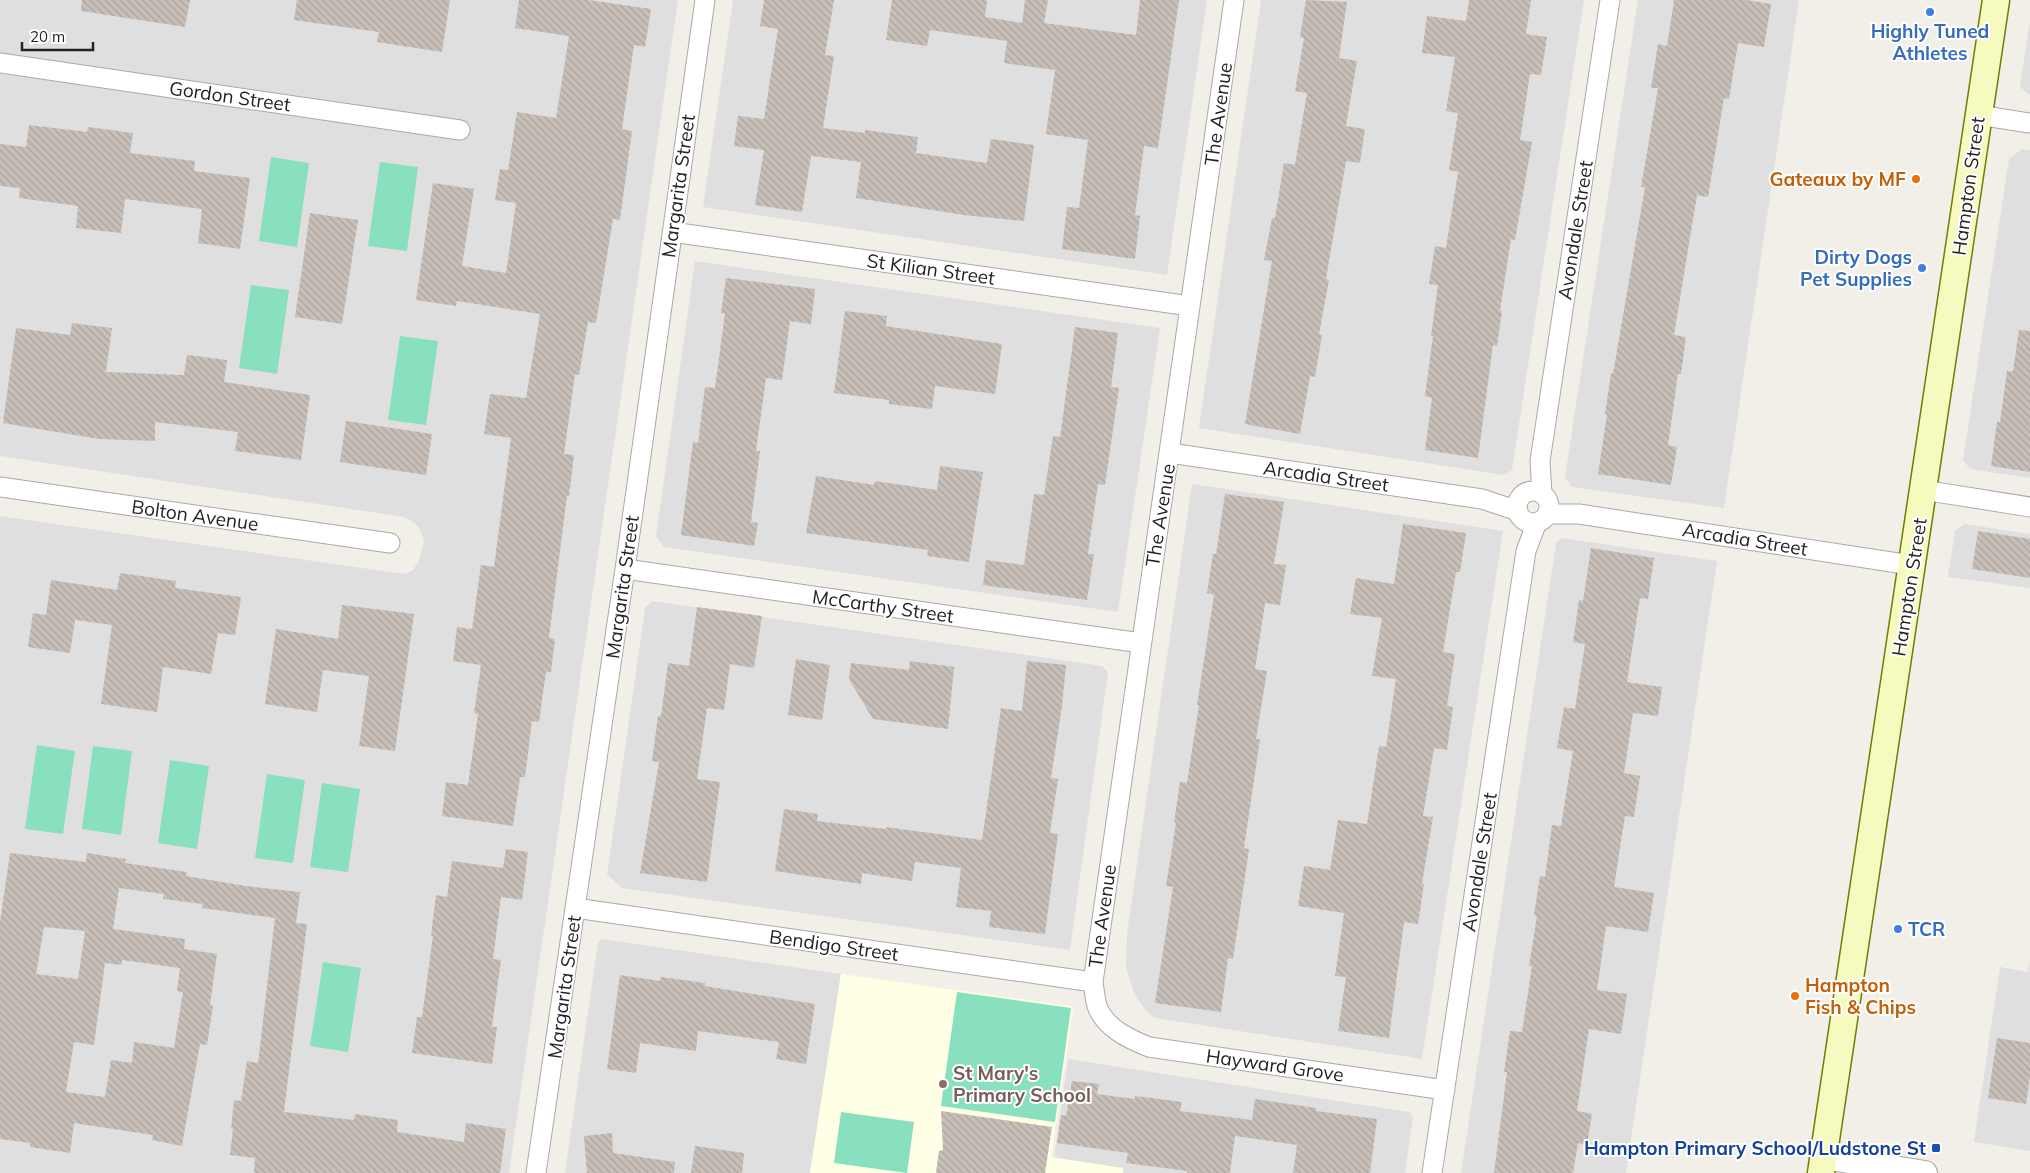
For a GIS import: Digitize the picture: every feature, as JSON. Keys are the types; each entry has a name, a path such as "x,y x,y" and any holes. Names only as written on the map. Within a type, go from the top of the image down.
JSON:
{"main road":[{"name":"Hampton Street","path":"1822,1165 1849,996 1911,565 1996,0"}],"street":[{"name":"Margarita Street","path":"536,1173 625,569 705,0"},
{"name":"The Avenue","path":"1110,1026 1098,1007 1093,982 1234,0"},
{"name":"Avondale Street","path":"1432,1173 1610,0"},
{"name":"Gordon Street","path":"0,63 460,130"},
{"path":"1978,115 2030,123"},
{"name":"St Kilian Street","path":"672,232 1190,306"},
{"name":"Arcadia Street","path":"1170,453 1911,565"},
{"name":"Bolton Avenue","path":"0,487 390,543"},
{"path":"1923,490 2030,507"},
{"name":"McCarthy Street","path":"625,569 1141,643"},
{"name":"Bendigo Street","path":"575,908 1093,982"},
{"name":"Hayward Grove","path":"1110,1026 1127,1038 1149,1046 1445,1090"},
{"path":"1822,1165 1925,1173"}],"shaded area":[{"path":"0,0 678,0 509,1173 0,1173 0,516 404,574 412,571 419,561 424,541 420,529 414,522 404,517 0,456"},
{"path":"733,0 1207,0 1167,275 703,207"},
{"path":"1261,0 1584,0 1512,470 1504,475 1199,428"},
{"path":"1638,0 1799,0 1724,508 1572,487 1565,477"},
{"path":"2030,21 2030,95 2020,87"},
{"path":"2022,149 2030,150 2030,478 1970,469 1963,460 2009,159"},
{"path":"695,261 1160,328 1118,612 664,547 656,536"},
{"path":"1192,484 1503,531 1422,1059 1155,1018 1147,1012 1134,993 1126,967 1127,933"},
{"path":"1964,524 2030,534 2030,588 1948,577 1955,531"},
{"path":"1562,538 1717,561 1626,1173 1461,1173 1556,543"},
{"path":"652,601 1102,666 1108,672 1070,950 622,888 607,874 645,608"},
{"path":"602,939 841,974 810,1173 565,1173 598,943"},
{"path":"2030,960 2030,1151 1974,1142 2000,967 2028,972"},
{"name":"St Mary's Primary School","path":"841,974 1071,1006 1073,1010 1051,1157 1123,1168 1123,1173 810,1173"},
{"path":"1068,1059 1409,1112 1413,1117 1405,1173 1123,1173 1123,1169 1054,1158"}],"green space":[{"path":"271,157 309,163 297,247 259,241"},
{"path":"380,162 418,167 407,251 368,246"},
{"path":"251,285 289,290 277,374 239,368"},
{"path":"400,336 438,341 426,425 388,420"},
{"path":"37,745 75,751 63,834 25,829"},
{"path":"93,746 132,751 121,835 82,829"},
{"path":"170,760 209,766 197,849 158,843"},
{"path":"267,774 305,780 293,863 255,858"},
{"path":"322,783 360,789 348,872 310,867"},
{"path":"323,962 361,968 348,1052 310,1046"},
{"path":"957,992 1071,1008 1055,1122 941,1106"},
{"path":"841,1112 914,1122 907,1173 834,1163"}],"building":[{"path":"82,0 190,0 185,27 81,11"},
{"path":"297,0 450,0 442,52 377,42 379,32 294,20"},
{"path":"519,0 589,0 651,9 645,47 634,45 622,129 632,131 620,220 613,219 596,323 588,322 579,375 575,374 564,454 574,455 549,638 555,639 551,672 546,672 539,722 532,721 525,777 520,777 513,826 442,816 446,782 468,785 478,714 474,713 481,665 453,661 457,627 472,629 481,565 494,567 511,438 484,434 490,394 526,398 540,314 457,301 456,306 416,300 433,183 474,189 462,266 506,273 516,203 495,200 500,169 508,170 517,112 556,118 569,36 515,28"},
{"path":"764,0 834,0 825,55 834,56 823,128 865,133 865,130 918,137 916,153 987,163 991,139 1034,145 1024,221 964,215 856,198 861,162 811,156 802,212 755,205 764,150 734,146 738,116 764,119 778,29 760,26"},
{"path":"892,0 987,0 985,17 1022,23 1025,0 1048,0 1044,23 1136,35 1140,0 1179,0 1158,148 1144,146 1135,215 1140,216 1135,259 1062,249 1067,207 1079,208 1088,140 1046,134 1055,70 1004,63 1007,41 930,30 927,46 886,40"},
{"path":"1306,0 1347,2 1339,58 1357,61 1346,126 1365,129 1360,163 1346,161 1326,279 1329,280 1319,334 1322,335 1315,377 1310,376 1300,434 1245,424 1272,261 1264,260 1272,218 1275,218 1284,163 1295,165 1307,93 1295,91 1304,38 1300,37"},
{"path":"1469,0 1531,0 1526,34 1547,37 1541,75 1530,74 1520,140 1532,142 1515,240 1511,239 1500,311 1502,311 1497,346 1493,345 1478,458 1425,450 1432,398 1425,396 1438,285 1429,284 1435,246 1446,248 1458,172 1449,170 1458,113 1446,111 1455,57 1422,53 1427,16 1466,21"},
{"path":"1674,0 1746,0 1771,4 1764,47 1738,43 1729,99 1724,98 1708,197 1697,195 1674,335 1686,337 1681,374 1678,374 1668,445 1677,447 1671,485 1598,474 1611,373 1613,374 1645,187 1641,187 1658,88 1651,88 1658,44 1667,46"},
{"path":"29,125 87,132 88,127 133,133 130,153 195,161 194,171 250,178 240,249 198,243 202,209 125,199 121,233 76,228 78,206 19,198 20,188 0,186 0,144 26,147"},
{"path":"310,213 358,220 342,324 295,317"},
{"path":"726,278 815,289 811,324 790,321 782,380 766,378 756,451 760,451 751,522 758,523 754,546 681,535 693,442 698,443 705,387 715,388 725,313 721,313"},
{"path":"845,311 887,316 886,326 1002,344 995,394 935,386 932,409 889,404 889,400 834,393"},
{"path":"72,323 112,328 106,372 184,375 187,355 227,360 224,382 310,395 301,460 235,451 238,432 155,422 155,441 99,439 3,423 16,328 70,335"},
{"path":"1075,327 1118,333 1111,387 1119,388 1105,485 1098,484 1088,554 1094,554 1087,600 983,585 986,560 1024,565 1034,494 1044,495 1053,436 1060,437"},
{"path":"2019,330 2030,331 2030,472 1991,466 1997,422 2000,422 2007,371 2013,371"},
{"path":"346,421 432,434 426,475 340,462"},
{"path":"940,466 983,472 969,562 927,556 928,550 806,533 816,476 874,485 875,481 937,490"},
{"path":"1225,494 1284,502 1274,564 1286,565 1280,605 1265,603 1255,669 1267,671 1256,739 1260,739 1244,848 1249,849 1233,959 1228,958 1221,1012 1155,1003 1173,887 1166,886 1176,823 1174,822 1180,782 1187,783 1214,595 1207,593 1213,554 1216,554"},
{"path":"1403,524 1466,533 1460,572 1456,572 1443,652 1455,654 1447,706 1453,707 1447,750 1434,748 1423,816 1433,817 1422,884 1424,884 1418,924 1404,922 1389,1038 1338,1031 1346,977 1335,976 1344,913 1298,906 1304,866 1330,870 1338,820 1367,824 1379,746 1386,747 1396,679 1372,676 1382,618 1350,614 1356,578 1394,584"},
{"path":"1978,531 2030,539 2030,578 1972,569"},
{"path":"1591,548 1654,558 1648,599 1640,598 1627,682 1662,687 1658,716 1633,713 1624,773 1640,776 1634,817 1625,816 1614,887 1654,893 1648,932 1606,926 1597,990 1627,994 1621,1034 1589,1029 1577,1111 1592,1114 1587,1145 1578,1143 1573,1173 1494,1173 1507,1072 1504,1072 1510,1031 1522,1032 1532,966 1529,966 1537,916 1534,915 1540,876 1545,877 1552,825 1561,826 1573,751 1557,748 1564,707 1575,709 1585,644 1573,642 1579,600 1583,601"},
{"path":"120,573 176,581 175,588 241,597 235,635 218,633 211,674 163,667 157,712 101,704 112,625 75,620 70,653 28,647 33,613 46,615 51,580 117,590"},
{"path":"342,605 414,614 395,751 359,746 369,676 323,670 317,712 265,704 276,629 338,639"},
{"path":"697,607 762,616 754,668 730,664 724,710 707,708 697,779 720,782 707,882 640,873 659,762 652,761 658,716 661,716 668,663 689,666"},
{"path":"796,659 830,665 822,720 788,715"},
{"path":"910,661 954,667 948,729 873,719 849,679 851,663 909,670"},
{"path":"1027,661 1066,665 1051,778 1058,779 1050,833 1058,834 1045,934 989,927 991,911 956,907 961,868 915,862 912,881 862,873 861,884 775,871 784,809 818,814 817,821 886,829 886,827 982,840 1001,708 1022,711"},
{"path":"506,849 528,852 522,900 501,897 493,959 501,960 492,1027 497,1027 492,1064 412,1053 417,1017 422,1017 433,936 431,935 436,895 447,897 452,861 503,868"},
{"path":"10,853 86,862 87,853 126,859 125,863 187,872 186,876 246,886 300,892 296,923 307,924 284,1112 354,1120 355,1114 398,1120 397,1132 464,1142 466,1123 506,1129 500,1173 254,1173 255,1158 230,1155 233,1129 231,1129 234,1100 241,1101 247,1061 258,1063 275,918 202,908 203,904 163,899 164,894 119,888 113,929 185,939 184,949 217,954 210,1005 213,1006 207,1045 200,1044 182,1146 152,1140 153,1135 74,1123 70,1153 30,1147 30,1143 0,1139 0,922","holes":["44,927 85,931 78,979 36,974","122,960 180,968 177,991 183,992 174,1048 134,1042 132,1063 111,1060 105,1097 66,1092 74,1042 94,1045 105,963 121,965"]},
{"path":"620,975 660,981 661,977 705,983 705,986 815,1004 806,1064 776,1059 779,1042 698,1031 696,1051 640,1043 636,1073 607,1069"},
{"path":"1997,1038 2030,1043 2030,1076 2026,1104 1988,1098"},
{"path":"1072,1081 1099,1084 1097,1094 1135,1099 1135,1096 1182,1102 1180,1111 1252,1120 1255,1099 1316,1108 1316,1111 1377,1119 1370,1173 1293,1173 1297,1145 1235,1136 1230,1173 1187,1173 1187,1171 1126,1163 1128,1153 1057,1143 1061,1115 1066,1116"},
{"path":"941,1111 1052,1127 1045,1173 936,1173 939,1151 943,1150"},
{"path":"612,1133 613,1153 675,1162 674,1173 587,1173 584,1136"},
{"path":"695,1146 744,1153 742,1173 691,1173"}],"place":[{"name":"Highly Tuned Athletes","path":"1930,12"},
{"name":"Gateaux by MF","path":"1916,179"},
{"name":"Dirty Dogs Pet Supplies","path":"1922,268"},
{"name":"TCR","path":"1898,929"},
{"name":"Hampton Fish & Chips","path":"1795,996"},
{"name":"St Mary's Primary School","path":"943,1084"},
{"name":"Hampton Primary School/Ludstone St","path":"1936,1148"}]}
